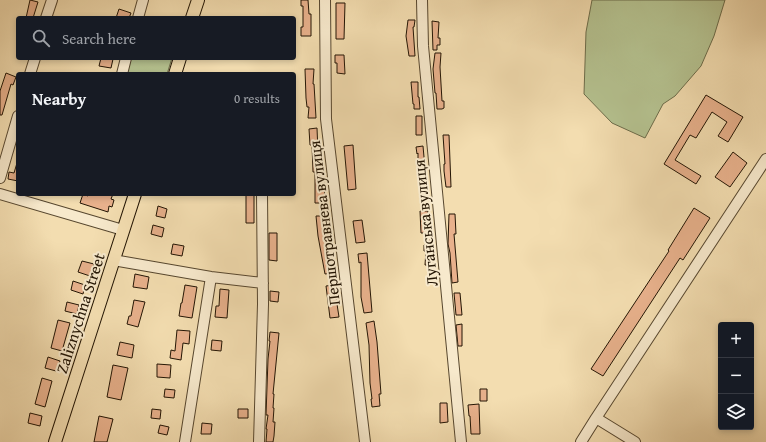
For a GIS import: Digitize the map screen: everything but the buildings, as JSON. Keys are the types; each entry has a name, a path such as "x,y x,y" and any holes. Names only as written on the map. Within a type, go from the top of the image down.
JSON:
{"main road":[{"path":"193,16 198,0"},
{"path":"176,72 179,60"},
{"name":"Zaliznychna Street","path":"55,442 134,196"}],"street":[{"path":"47,16 52,0"},
{"path":"139,16 143,0"},
{"name":"Першотравнева вулиця","path":"325,0 326,119 365,442"},
{"name":"Луганська вулиця","path":"422,0 423,46 461,442"},
{"path":"31,72 34,60"},
{"path":"122,72 126,60"},
{"path":"0,178 16,123"},
{"path":"581,442 766,159"},
{"path":"0,194 123,230"},
{"path":"259,442 263,283 262,196"},
{"path":"113,260 211,277 263,283"},
{"path":"185,442 211,277"},
{"path":"596,418 635,442"}],"green space":[{"path":"592,0 725,0 714,36 701,66 675,96 663,104 645,138 612,123 584,94 586,32"},
{"path":"128,60 171,60 168,72 126,72"}]}
